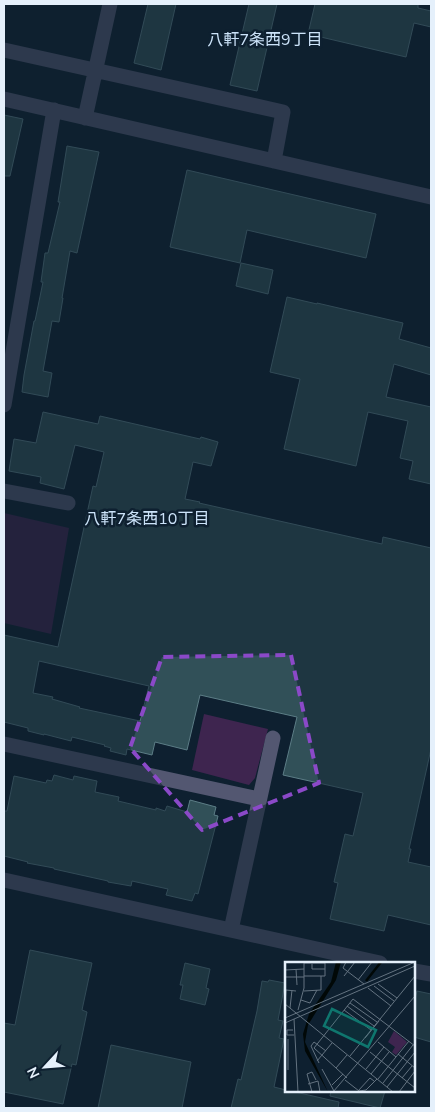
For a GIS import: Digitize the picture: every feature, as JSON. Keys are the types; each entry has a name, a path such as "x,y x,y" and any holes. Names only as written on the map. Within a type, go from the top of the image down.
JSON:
{"street":[{"path":"85,118 110,4"},
{"path":"4,50 283,112 274,161"},
{"path":"4,98 431,196"},
{"path":"4,405 54,110"},
{"path":"4,491 68,503"},
{"path":"231,930 274,738"},
{"path":"4,744 259,800"},
{"path":"4,880 375,962"},
{"path":"415,970 431,974"}],"highlighted area":[{"path":"291,655 319,783 202,830 130,748 162,657"}],"shaded area":[{"path":"4,513 69,528 51,634 4,623"},
{"path":"204,714 268,729 255,778 249,785 192,770"}],"building":[{"path":"148,4 176,4 161,70 134,63"},
{"path":"249,4 277,4 257,91 230,85"},
{"path":"315,4 418,4 418,8 431,11 431,27 414,23 406,57 308,34"},
{"path":"4,115 23,119 10,176 4,176"},
{"path":"67,146 99,152 77,253 70,251 59,322 52,321 43,371 52,373 48,397 22,392 34,321 43,282 41,282 45,253 48,253 60,202 58,202"},
{"path":"187,170 376,214 366,258 247,230 240,263 170,247"},
{"path":"241,263 273,270 268,294 236,286"},
{"path":"287,297 403,323 399,339 431,348 431,375 394,364 386,397 431,407 431,484 409,479 413,461 400,458 408,421 368,412 356,466 284,449 300,379 270,372"},
{"path":"43,412 98,424 100,416 200,439 201,437 218,442 211,466 193,462 185,499 382,544 383,537 431,548 431,749 409,849 411,849 408,862 431,867 431,925 388,915 384,931 330,919 338,883 334,882 345,834 353,836 363,793 283,775 297,717 200,695 187,750 155,742 152,755 127,749 126,755 110,751 111,748 105,745 72,737 71,741 44,735 28,731 28,728 4,722 4,635 58,647 93,486 96,487 104,452 75,445 64,489 40,483 41,477 9,471 14,439 36,443","holes":["39,661 149,686 140,721 79,708 52,699 53,697 33,693"]},
{"path":"54,775 73,780 74,776 97,781 95,792 119,797 118,801 156,810 156,808 165,811 167,806 187,812 190,800 216,807 214,815 218,816 214,832 198,894 195,893 192,901 166,895 168,889 132,881 131,886 108,882 4,856 4,811 7,811 14,776 46,783 47,780 52,781"},
{"path":"30,950 92,963 82,1010 87,1012 76,1065 72,1064 63,1104 4,1092 4,1023 15,1025"},
{"path":"185,963 210,969 206,988 209,989 205,1005 180,999 183,985 180,985"},
{"path":"269,980 285,983 278,1020 283,1021 279,1038 284,1039 274,1087 285,1090 285,1092 295,1092 339,1102 338,1108 231,1108 238,1079 241,1080 262,981 268,982"},
{"path":"417,991 431,994 431,1042 415,1037 415,999"},
{"path":"111,1045 191,1062 182,1108 98,1108"},
{"path":"331,1092 385,1092 380,1108 330,1096"}],"district":[{"name":"八軒7条西9丁目","path":"265,39"},
{"name":"八軒7条西10丁目","path":"147,518"}]}
